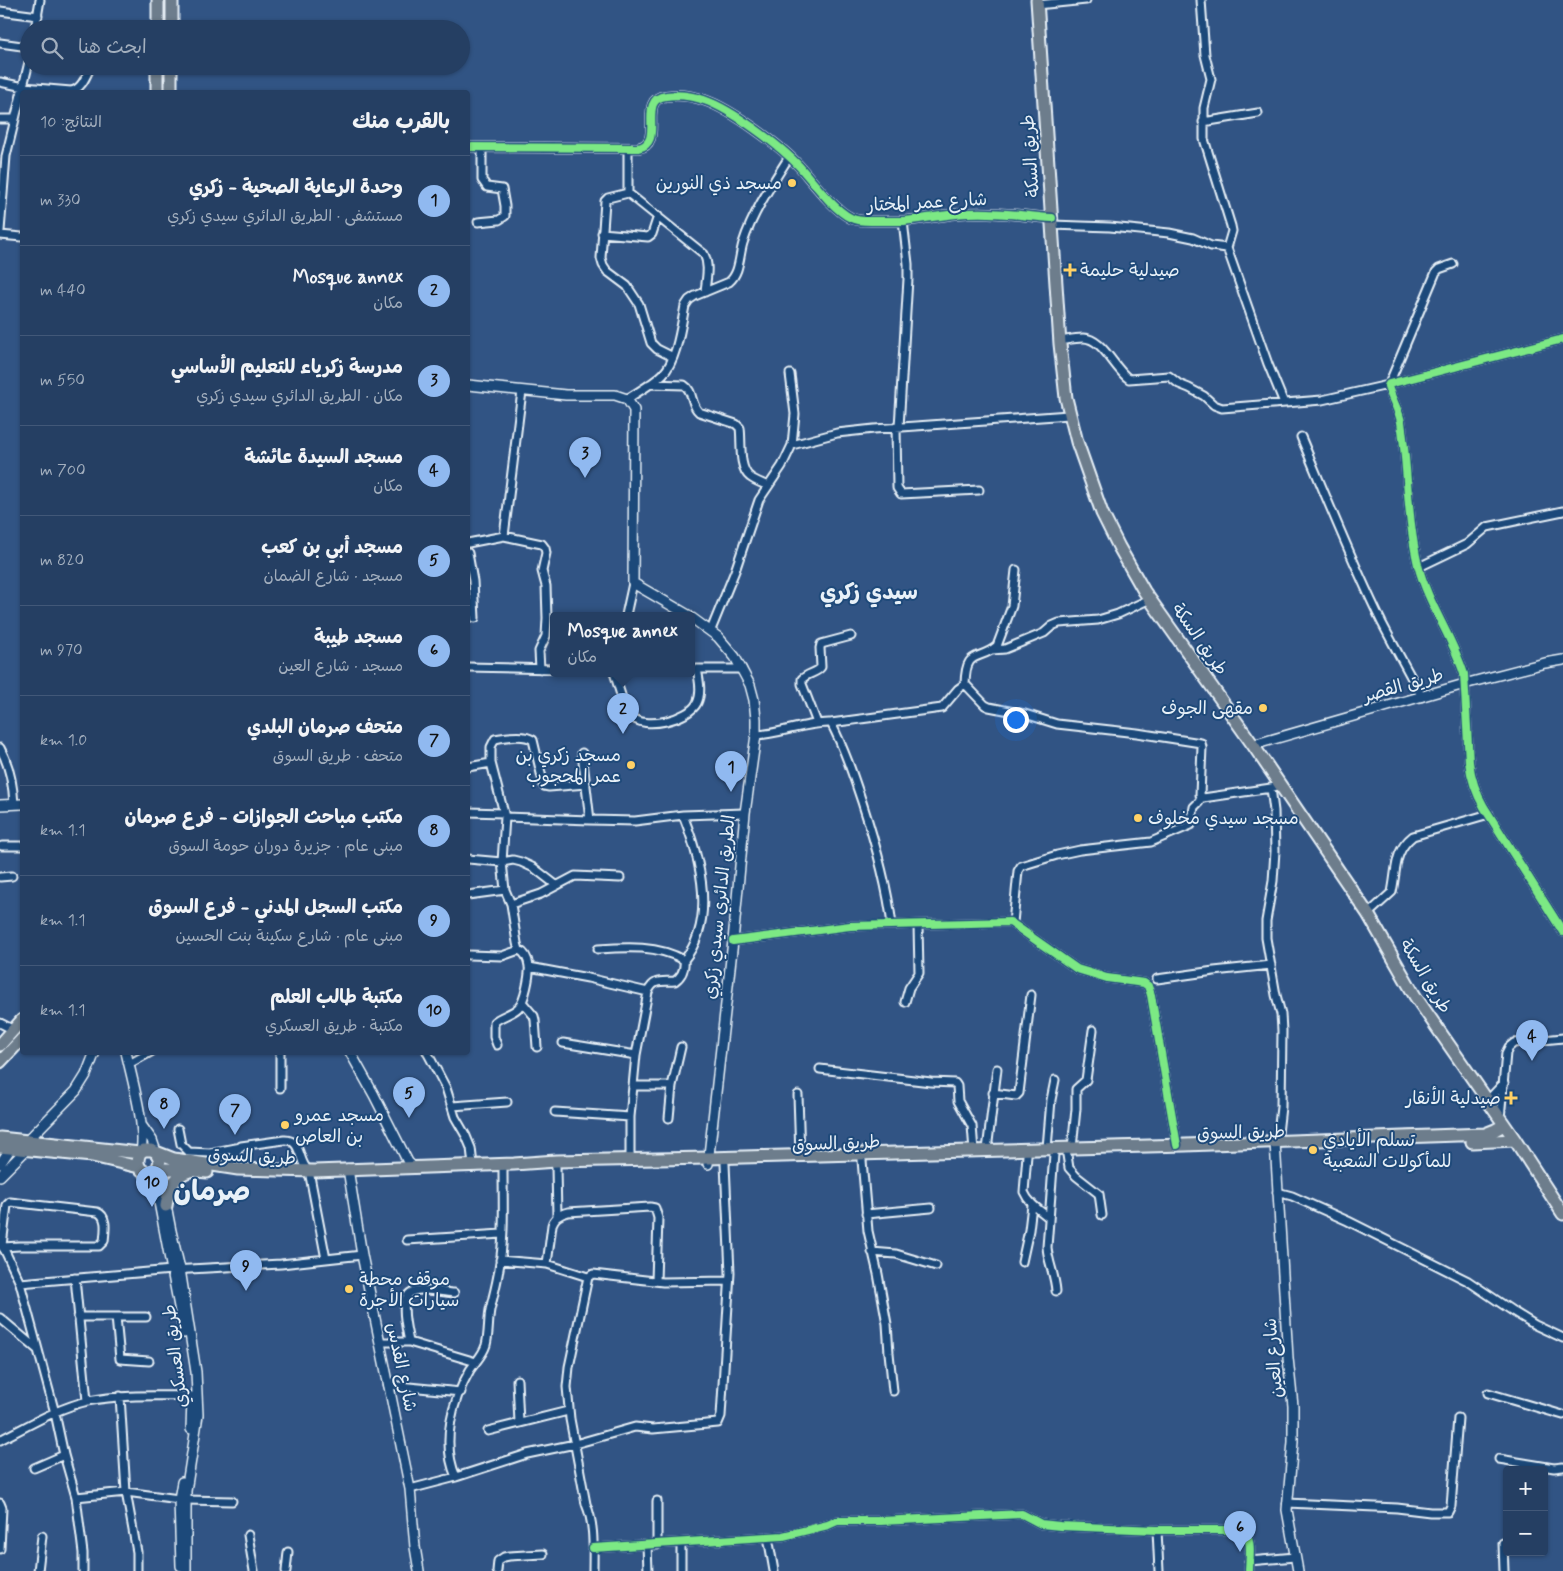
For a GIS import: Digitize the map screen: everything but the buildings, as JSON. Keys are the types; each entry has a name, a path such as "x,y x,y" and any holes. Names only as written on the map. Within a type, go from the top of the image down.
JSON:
{"main road":[{"path":"158,0 158,20"},
{"path":"171,20 172,0"},
{"name":"طريق السكة","path":"1037,2 1060,341 1069,415 1102,512 1119,547 1150,599 1253,745 1275,786 1368,914 1415,996 1515,1140 1563,1214"},
{"path":"157,75 157,90"},
{"path":"170,90 171,75"},
{"path":"0,1045 20,1022"},
{"path":"0,1062 20,1041"},
{"name":"طريق السوق","path":"1070,1151 1485,1134 1495,1130 1502,1122"},
{"name":"طريق السوق","path":"0,1138 8,1145 105,1148 141,1153"},
{"name":"طريق السوق","path":"348,1172 394,1168 556,1161 708,1161 725,1164 1027,1155 1177,1145 1515,1140"},
{"name":"طريق السوق","path":"27,1145 92,1156 148,1170 262,1176 348,1172 503,1170 556,1166 987,1150 1050,1152"},
{"path":"151,1150 156,1152 160,1160 148,1170 137,1160 141,1153 151,1150"},
{"name":"طريق السوق","path":"156,1152 174,1160 247,1170 310,1173"},
{"path":"166,1206 170,1189 178,1177 193,1171"}],"street":[{"path":"37,20 40,0"},
{"path":"1037,2 1086,0"},
{"path":"1201,0 1205,55 1211,79 1204,108 1205,147 1231,226 1232,231 1227,248 1268,364 1284,403"},
{"path":"0,11 38,16"},
{"path":"0,42 20,45"},
{"path":"23,90 26,75"},
{"path":"75,90 86,75"},
{"path":"0,82 24,87 59,90"},
{"name":"شارع عمر المختار","path":"470,147 645,147 649,143 654,102 658,98 675,95 716,105 758,132 789,157 835,206 852,219 903,221 969,213 988,213 1052,221"},
{"path":"0,229 1,194 6,156 20,100"},
{"path":"1203,122 1258,112"},
{"path":"0,119 14,119"},
{"path":"478,222 499,220 505,216 502,189 487,188 483,184 482,147"},
{"path":"628,148 628,193"},
{"path":"627,399 650,384 669,366 673,357 685,306 689,300 734,278 749,227 789,157"},
{"path":"628,193 704,254 708,261 704,292"},
{"path":"628,193 608,198 605,201 601,258 603,265 608,271 631,290 639,304 647,336 651,343 657,349 673,357"},
{"path":"602,233 648,237 652,234 658,216"},
{"path":"903,221 908,279 897,427 897,488 901,494 979,490"},
{"path":"1052,221 1170,233 1193,238 1211,246 1227,248"},
{"path":"0,236 20,237"},
{"path":"1454,264 1439,269 1436,272 1388,385 1401,421 1406,480 1419,567 1430,598 1464,674 1469,762 1478,797 1563,932"},
{"path":"1060,341 1083,338 1091,340 1107,353 1129,379 1169,376 1218,407 1322,400 1388,385 1563,339"},
{"path":"711,630 735,570 759,500 782,466 792,445 795,414 790,374"},
{"path":"470,384 566,395 615,395 627,399 634,410 633,583 627,612"},
{"path":"650,384 684,385 691,392 696,409 699,412 736,424 740,428 745,472 750,477 768,486"},
{"path":"504,536 522,390"},
{"path":"792,445 837,433 1069,415"},
{"path":"1301,436 1358,572 1422,697"},
{"path":"1419,567 1467,544 1487,527 1563,511"},
{"path":"470,543 504,536 542,544 545,548 546,553 542,571 546,586 548,625 546,636 539,651 540,669"},
{"path":"470,564 475,618"},
{"path":"992,650 997,646 1012,606 1016,570"},
{"path":"633,583 683,612"},
{"path":"756,735 818,723 831,723 938,709 948,702 958,689 965,684 972,657 992,650 1005,650 1044,634 1052,626 1059,623 1098,620 1118,614 1150,599"},
{"name":"الطريق الدائري سيدي زكري","path":"695,620 711,630 728,646 736,657 750,685 756,720 756,735 745,813 708,1161"},
{"path":"818,723 802,684 802,679 819,670 822,666 821,644 851,636"},
{"name":"طريق القصر","path":"1253,745 1465,684 1563,660"},
{"path":"470,667 550,669"},
{"path":"695,669 742,669"},
{"path":"615,677 626,708 639,722 648,724 684,715 693,709 698,702 700,692 695,673"},
{"path":"965,684 989,707 1025,714 1057,724 1137,733 1201,744 1202,747 1201,797 1194,807 1191,825 1151,842 1095,848 1021,866 1018,871 1013,923"},
{"path":"831,723 848,762 877,847 892,925"},
{"path":"519,950 511,904 505,890 502,862 505,815 491,763 491,747 495,739 503,737 529,737 533,740 537,751 544,786 586,784"},
{"path":"0,748 8,766 18,804 0,805"},
{"path":"582,753 590,820"},
{"path":"470,766 491,763"},
{"path":"1201,797 1232,794 1275,786 1275,851 1273,881 1266,921 1266,938 1281,1014 1282,1031 1281,1107 1276,1144"},
{"path":"470,812 635,821 684,815 745,813"},
{"path":"1368,914 1392,892 1396,860 1404,845 1413,836 1489,814"},
{"path":"684,815 700,868 703,912 701,925 691,952 684,960"},
{"path":"2,846 20,846"},
{"path":"470,859 502,862 513,860 534,868 556,885"},
{"path":"0,877 12,876"},
{"path":"511,904 541,894 574,876 620,878"},
{"path":"470,895 505,890"},
{"path":"733,940 850,926 1013,923 1077,969 1107,978 1144,983 1148,986 1151,995 1177,1145"},
{"path":"905,1002 909,988 918,973 918,925"},
{"path":"598,949 627,947 651,949 664,951 684,960"},
{"path":"470,955 502,956 519,950 524,952 527,957 529,967 522,1002 518,1008 494,1022 494,1037 497,1045"},
{"path":"630,1160 630,1117 636,1055 648,992 654,982 675,981 678,979 685,966 684,960"},
{"path":"1157,979 1271,965"},
{"path":"529,967 648,992"},
{"path":"993,1093 1016,1096 1019,1093 1031,995"},
{"path":"522,1002 534,1016 537,1047"},
{"path":"0,1023 14,1030"},
{"path":"1093,1030 1086,1080 1076,1089 1076,1108 1069,1168 1099,1194 1102,1216"},
{"path":"1502,1122 1506,1053 1509,1047 1514,1043 1563,1038"},
{"path":"563,1043 636,1055"},
{"path":"669,1118 672,1086 681,1047"},
{"path":"0,1176 76,1091 86,1075 94,1055"},
{"path":"127,1055 141,1124 143,1142 141,1153"},
{"path":"129,1064 146,1055"},
{"path":"280,1055 280,1088"},
{"path":"352,1055 403,1153 413,1167"},
{"path":"429,1055 446,1088 455,1117 471,1148 473,1165"},
{"path":"987,1150 997,1068"},
{"path":"820,1069 955,1083 958,1086 958,1101 972,1126 974,1151"},
{"path":"1055,1080 1050,1108 1048,1258 1056,1280 1056,1291"},
{"path":"1487,1100 1504,1082"},
{"path":"633,1086 672,1086"},
{"path":"798,1095 800,1156"},
{"path":"452,1106 507,1102"},
{"path":"556,1112 630,1117"},
{"path":"141,1124 152,1140 156,1152"},
{"path":"178,1129 181,1144 189,1152 210,1153 284,1140 292,1141 298,1147 304,1167 310,1173 326,1259"},
{"name":"شارع العين","path":"1276,1144 1277,1192 1293,1406 1293,1442 1287,1504 1294,1557 1298,1571"},
{"path":"0,1164 8,1145"},
{"path":"226,1167 241,1147"},
{"path":"394,1168 401,1160 403,1153"},
{"path":"1027,1155 1024,1192 1032,1205 1049,1218"},
{"path":"862,1160 866,1214 887,1324 894,1391"},
{"path":"410,1488 456,1477 527,1454 574,1444 634,1427 653,1428 718,1423 721,1416 729,1281 725,1164"},
{"path":"547,1264 552,1225 556,1217 556,1166"},
{"name":"طريق العسكري","path":"148,1170 161,1179 190,1366 192,1396 191,1428 182,1500 181,1571"},
{"name":"طريق العسكري","path":"148,1170 158,1197 176,1270 196,1372 198,1415 186,1491 182,1500 186,1571"},
{"path":"456,1477 450,1455 450,1423 460,1392 470,1371 482,1356 486,1344 489,1312 500,1260 503,1170"},
{"name":"شارع القدس","path":"348,1172 362,1255 410,1488 419,1571"},
{"path":"1277,1192 1292,1196 1348,1221 1468,1281 1535,1325 1563,1338"},
{"path":"2,1245 99,1246 104,1241 104,1218 102,1214 97,1212 10,1202 7,1205 2,1245 20,1283 76,1497 83,1552 83,1571"},
{"path":"1022,1262 1032,1205"},
{"path":"556,1217 568,1212 655,1208 658,1218 656,1281"},
{"path":"866,1214 931,1208"},
{"path":"407,1240 502,1234"},
{"path":"872,1252 896,1254 936,1266"},
{"path":"20,1283 176,1270 281,1264 362,1255"},
{"path":"500,1260 547,1264 588,1277 593,1274 656,1281 729,1281"},
{"path":"588,1277 569,1367 568,1411 589,1511 594,1571"},
{"path":"75,1278 87,1402"},
{"path":"409,1342 404,1310 405,1300 409,1293 416,1290 454,1293"},
{"path":"78,1317 146,1317"},
{"path":"116,1317 120,1359 149,1361"},
{"path":"0,1318 38,1351"},
{"path":"380,1342 409,1342 476,1362"},
{"path":"517,1380 519,1424"},
{"path":"388,1384 460,1392"},
{"path":"1488,1393 1563,1415"},
{"path":"0,1440 55,1413 87,1402 120,1396 192,1396"},
{"path":"120,1396 126,1492 137,1552 137,1571"},
{"path":"488,1431 568,1411"},
{"path":"1287,1504 1448,1512 1451,1506 1458,1418"},
{"path":"34,1468 64,1455"},
{"path":"1499,1459 1554,1468 1563,1467"},
{"path":"76,1497 126,1492 182,1500 232,1501"},
{"path":"657,1501 657,1545"},
{"path":"0,1504 2,1508 0,1548"},
{"path":"593,1548 783,1536 837,1521 881,1521 1022,1514 1041,1524 1157,1530 1241,1530 1245,1532 1249,1540 1249,1571"},
{"path":"1157,1530 1159,1571"},
{"path":"248,1535 254,1571"},
{"path":"38,1571 42,1536"},
{"path":"768,1537 774,1571"},
{"path":"681,1543 681,1571"},
{"path":"647,1546 648,1571"},
{"path":"286,1571 288,1552"},
{"path":"497,1571 498,1561 504,1557 543,1554"},
{"path":"1503,1556 1504,1571"},
{"path":"1249,1561 1294,1557"}],"cycle path":[{"path":"470,147 638,148 646,144 650,138 651,112 657,99 671,95 685,96 699,99 728,111 755,129 792,158 838,209 854,219 864,221 904,221 952,214 978,213 1052,218"},
{"path":"1563,339 1389,384 1388,386 1401,422 1414,547 1418,565 1422,579 1464,674 1469,762 1474,785 1484,807 1563,932"},
{"path":"733,941 850,926 1010,922 1077,969 1107,978 1144,983 1148,986 1151,995 1177,1145"},
{"path":"593,1548 783,1536 837,1521 881,1521 1022,1514 1041,1524 1060,1526 1157,1530 1241,1530 1248,1537 1249,1542 1249,1571"}],"place":[{"name":"مسجد ذي النورين","path":"792,183"},
{"name":"صيدلية حليمة","path":"1070,270"},
{"name":"مدرسة زكرياء للتعليم الأساسي","path":"585,478"},
{"name":"مقهى الجوف","path":"1263,708"},
{"name":"Mosque annex","path":"623,734"},
{"name":"مسجد زكري بن عمر المحجوب","path":"631,765"},
{"name":"وحدة الرعاية الصحية - زكري","path":"731,792"},
{"name":"مسجد سيدي مخلوف","path":"1138,818"},
{"name":"مسجد السيدة عائشة","path":"1532,1061"},
{"name":"صيدلية الأنقار","path":"1511,1098"},
{"name":"مسجد أبي بن كعب","path":"409,1118"},
{"name":"مسجد عمرو بن العاص","path":"285,1125"},
{"name":"مكتب مباحث الجوازات - فرع صرمان","path":"164,1129"},
{"name":"متحف صرمان البلدي","path":"235,1135"},
{"name":"تسلم الأيادي للمأكولات الشعبية","path":"1313,1150"},
{"name":"مكتبة طالب العلم","path":"152,1207"},
{"name":"موقف محطة سيارات الأجرة","path":"349,1289"},
{"name":"مكتب السجل المدني - فرع السوق","path":"246,1291"},
{"name":"مسجد طيبة","path":"1240,1552"}],"district":[{"name":"سيدي زكري","path":"869,591"},
{"name":"صرمان","path":"212,1190"}]}
